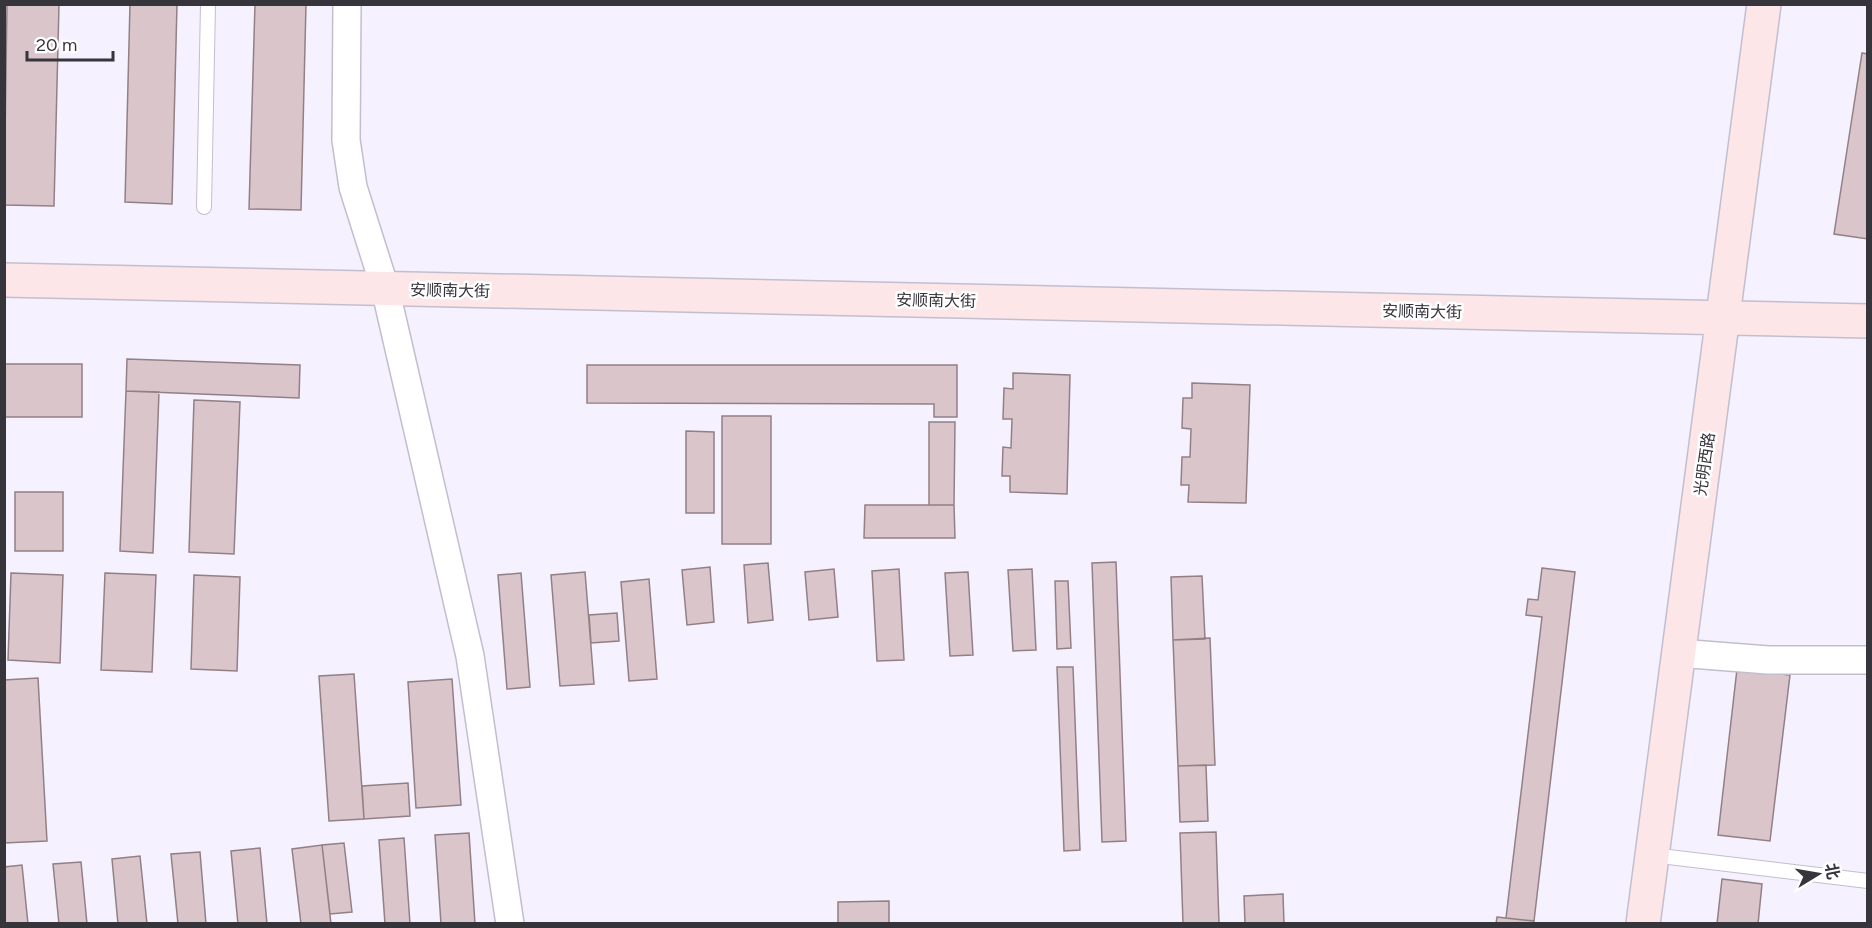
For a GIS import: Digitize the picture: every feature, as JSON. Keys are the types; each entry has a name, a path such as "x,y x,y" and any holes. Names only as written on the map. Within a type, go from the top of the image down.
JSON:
{"street":[{"path":"347,4 346,140 353,187 385,288 470,656 510,924"},
{"name":"光明西路","path":"1643,924 1764,4"},
{"name":"安顺南大街","path":"4,280 1868,321"},
{"path":"1678,653 1768,660 1868,660"}],"lane":[{"path":"204,207 208,4"},
{"path":"1652,855 1868,881"}],"building":[{"path":"7,4 59,4 54,206 4,205"},
{"path":"130,4 177,4 172,204 125,202"},
{"path":"255,4 306,4 301,210 249,209"},
{"path":"1862,53 1868,54 1868,239 1834,234"},
{"path":"127,359 300,365 299,398 126,391"},
{"path":"4,364 82,364 82,417 4,417"},
{"path":"587,365 957,365 957,417 934,417 934,404 587,403"},
{"path":"1013,373 1070,375 1067,494 1010,492 1010,476 1002,476 1003,447 1011,448 1012,419 1003,419 1004,388 1013,389"},
{"path":"1192,383 1250,385 1246,503 1188,502 1189,485 1181,485 1182,457 1190,457 1191,429 1182,428 1183,398 1192,398"},
{"path":"126,391 159,392 153,553 120,551"},
{"path":"194,400 240,402 234,554 189,552"},
{"path":"722,416 771,416 771,544 722,544"},
{"path":"929,422 955,422 954,505 929,505"},
{"path":"686,431 714,432 714,513 686,513"},
{"path":"15,492 63,492 63,551 15,551"},
{"path":"865,505 954,505 955,538 864,538"},
{"path":"1116,562 1126,841 1102,842 1092,563"},
{"path":"768,563 773,620 748,623 744,565"},
{"path":"710,567 714,622 687,625 682,570"},
{"path":"1542,568 1575,572 1534,921 1506,918 1542,617 1526,615 1528,599 1538,600"},
{"path":"834,569 838,617 809,620 805,572"},
{"path":"899,569 904,660 877,661 872,571"},
{"path":"1032,569 1036,650 1013,651 1008,570"},
{"path":"585,572 594,684 560,686 551,575"},
{"path":"968,572 973,655 950,656 945,573"},
{"path":"11,573 63,575 60,663 8,660"},
{"path":"105,573 156,575 152,672 101,670"},
{"path":"521,573 530,687 507,689 498,575"},
{"path":"194,575 240,577 237,671 191,669"},
{"path":"1202,576 1205,639 1173,640 1171,577"},
{"path":"649,579 657,679 629,681 621,582"},
{"path":"1055,581 1068,581 1071,648 1057,649"},
{"path":"617,613 619,641 591,643 589,615"},
{"path":"1210,638 1215,765 1178,766 1173,640"},
{"path":"1057,667 1073,667 1080,850 1064,851"},
{"path":"1737,669 1790,675 1770,841 1718,835"},
{"path":"354,674 364,819 329,821 319,676"},
{"path":"38,678 47,841 4,843 4,680"},
{"path":"452,679 461,805 416,808 408,682"},
{"path":"1206,765 1208,821 1180,822 1178,766"},
{"path":"408,783 410,816 364,819 362,786"},
{"path":"1216,832 1219,924 1183,924 1180,833"},
{"path":"469,833 475,924 441,924 435,835"},
{"path":"404,838 410,924 385,924 379,840"},
{"path":"344,843 352,912 330,914 322,845"},
{"path":"322,845 331,924 301,924 292,849"},
{"path":"260,848 267,924 238,924 231,851"},
{"path":"200,852 206,924 178,924 171,854"},
{"path":"140,856 147,924 118,924 112,859"},
{"path":"81,862 87,924 59,924 53,864"},
{"path":"22,865 28,924 4,924 4,867"},
{"path":"1722,879 1762,884 1758,924 1717,924"},
{"path":"1283,894 1284,924 1245,924 1244,896"},
{"path":"889,901 889,924 838,924 838,902"},
{"path":"1497,917 1534,921 1533,924 1496,924"}]}
